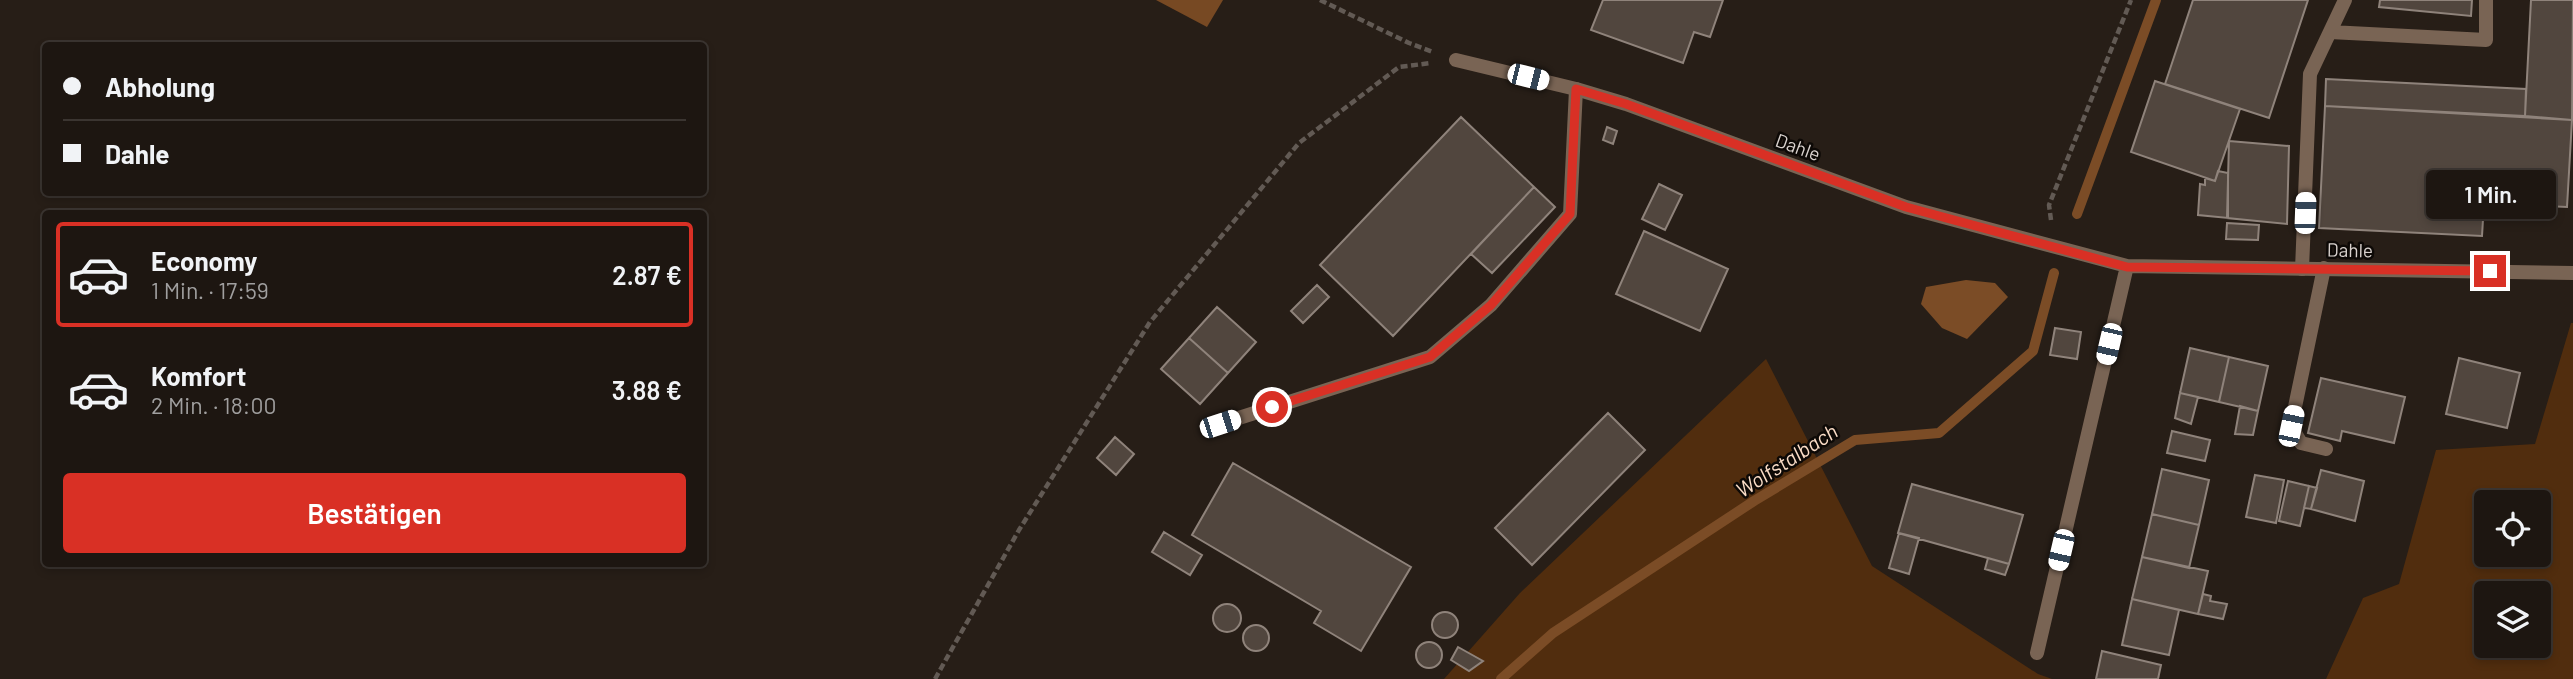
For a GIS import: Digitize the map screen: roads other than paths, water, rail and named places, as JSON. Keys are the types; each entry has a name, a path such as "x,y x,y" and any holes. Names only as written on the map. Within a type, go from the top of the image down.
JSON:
{"street":[{"path":"2302,269 2310,74 2345,0"},
{"path":"2330,32 2486,40 2486,0"},
{"name":"Dahle","path":"1456,60 1626,104 1906,207 2127,267 2573,273"},
{"path":"1220,424 1430,357 1491,305 1570,214 1576,89"},
{"path":"2037,653 2127,267"},
{"path":"2324,268 2291,426 2301,443 2326,449"}],"waterway":[{"name":"Wolfstalbach","path":"2077,214 2156,0"},
{"name":"Wolfstalbach","path":"1501,679 1553,633 1754,501 1855,440 1939,433 2033,351 2054,273"}]}
